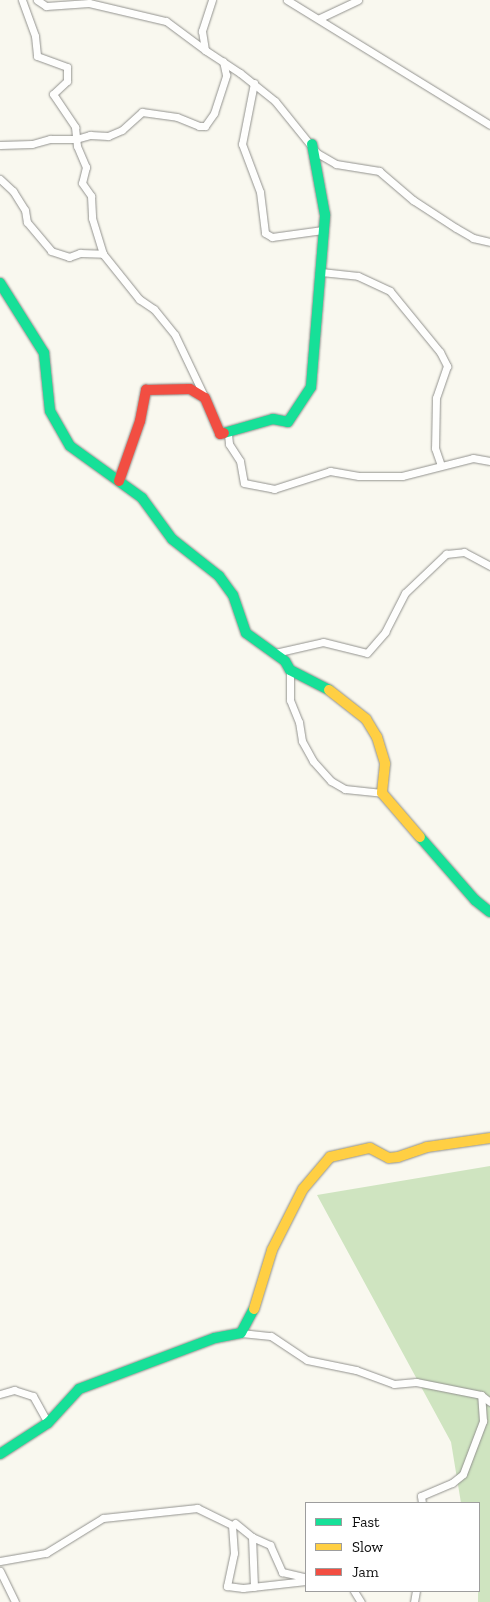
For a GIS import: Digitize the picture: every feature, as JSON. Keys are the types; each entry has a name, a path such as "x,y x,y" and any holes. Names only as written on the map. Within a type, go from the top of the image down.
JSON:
{"street":[{"path":"22,0 35,36 37,56 67,67 67,81 53,94 75,127 76,139 86,167 82,182 91,196 92,218 103,254 139,298 154,309 175,335 220,434 228,434 273,419 288,422 311,388 313,332 326,214 312,144"},
{"path":"37,0 46,6 89,4 166,21 254,83 284,110 312,144 317,153 336,164 379,171 413,200 456,228 473,238 490,242"},
{"path":"205,50 202,31 212,0"},
{"path":"287,0 320,18 340,34 490,125"},
{"path":"320,18 358,0"},
{"path":"0,145 32,144 50,139 76,139 90,135 108,136 122,130 142,112 178,117 199,126 205,126 214,113 226,75 222,60"},
{"path":"254,83 242,144 260,192 266,233 272,237 324,230"},
{"path":"0,179 13,191 25,210 27,222 52,251 69,258 80,253 103,254"},
{"path":"321,272 358,276 390,291 440,352 447,366 436,398 435,448 441,465"},
{"path":"1,290 44,353 50,411 70,446 142,498 172,539 219,576 233,595 246,633 275,653 290,670 328,689 366,720 377,737 385,764 382,793"},
{"path":"119,481 140,421 146,390 190,389 205,398"},
{"path":"228,434 229,444 240,461 244,483 274,489 330,471 359,476 402,476 473,458 490,461"},
{"path":"275,653 323,642 367,653 385,632 405,593 446,554 464,552 490,566"},
{"path":"290,670 290,700 299,722 302,741 313,761 331,781 345,789 382,793 475,900 490,912"},
{"path":"241,1333 255,1307 263,1272 272,1250 302,1189 330,1157 370,1148 389,1158 398,1157 427,1147 490,1138"},
{"path":"0,1454 48,1422 79,1390 215,1338 241,1333 271,1336 307,1360 356,1370 394,1384 416,1382 480,1395 490,1402"},
{"path":"0,1394 14,1390 33,1396 48,1422"},
{"path":"422,1502 421,1496 452,1483 463,1474 482,1421 480,1395"},
{"path":"0,1561 46,1553 104,1518 197,1508 232,1525 234,1553 227,1586 254,1587 305,1580"},
{"path":"235,1523 252,1537 270,1545 282,1572 305,1580"},
{"path":"252,1537 254,1587"},
{"path":"0,1571 15,1602"}],"green space":[{"path":"490,1166 490,1602 478,1602 478,1592 480,1592 480,1502 461,1502 451,1442 317,1195"}],"traffic: fast":[{"path":"224,433 273,419 288,422 311,387 325,215 312,144"},
{"path":"0,283 44,353 50,411 70,446 142,498 172,539 219,576 233,595 246,633 285,661 290,670 329,690"},
{"path":"420,837 475,900 490,912"},
{"path":"0,1454 48,1423 79,1389 215,1338 241,1333 254,1309"}],"traffic: slow":[{"path":"329,690 366,719 377,737 385,764 382,793 420,837"},
{"path":"254,1309 272,1250 303,1189 330,1157 370,1148 389,1158 398,1157 427,1147 490,1138"}],"traffic: jam":[{"path":"119,481 140,421 146,390 190,389 205,398 220,434 224,433"}]}
